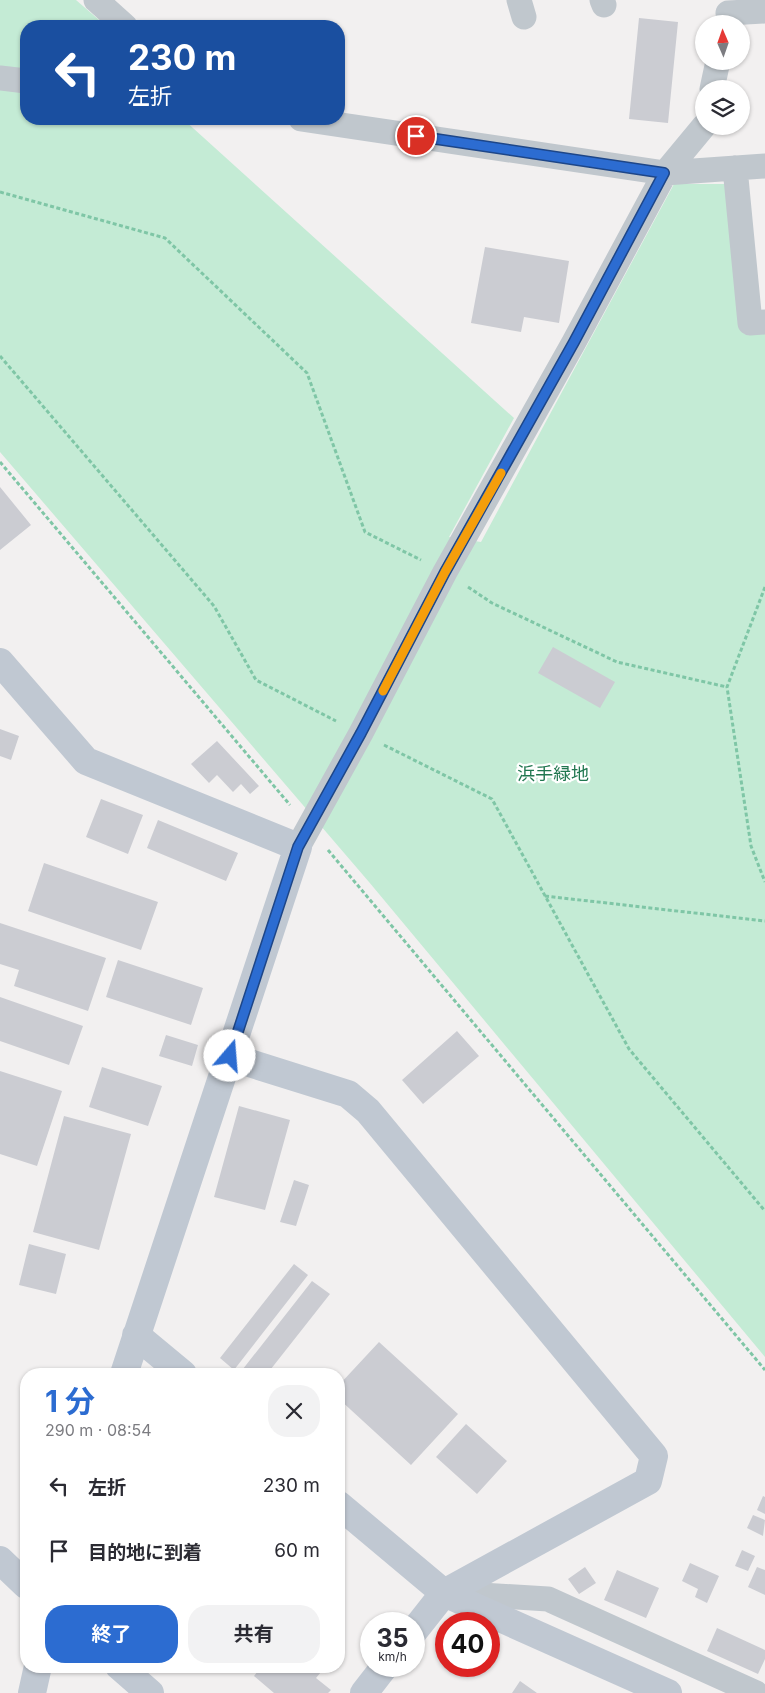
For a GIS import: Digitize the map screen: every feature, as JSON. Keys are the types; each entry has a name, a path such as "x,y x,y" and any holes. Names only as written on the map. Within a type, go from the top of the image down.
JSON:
{"street":[{"path":"96,0 118,20"},
{"path":"727,12 765,11"},
{"path":"0,78 20,80"},
{"path":"341,125 664,173 765,166"},
{"path":"126,1368 304,837 445,572 574,342 664,173 696,135"},
{"path":"735,168 750,323 765,322"},
{"path":"0,662 86,761 304,837"},
{"path":"230,1056 348,1094 368,1111 654,1456 648,1481 444,1593 425,1617"},
{"path":"136,1334 176,1368"},
{"path":"345,1510 444,1593 668,1693"},
{"path":"0,1560 20,1579"},
{"path":"444,1593 548,1599 756,1693"},
{"path":"32,1693 36,1673"},
{"path":"127,1673 150,1693"},
{"path":"364,1693 376,1677"}],"path":[{"path":"0,192 165,238 307,373 365,532 445,572 492,604 617,662 727,687"},
{"path":"0,356 214,606 256,680 492,799 629,1049 765,1211"},
{"path":"0,462 304,837 765,1370"},
{"path":"765,587 727,687 751,846 765,882"},
{"path":"545,896 765,921"}],"green space":[{"name":"浜手緑地","path":"0,0 76,0 99,20 20,20 20,125 190,125 514,418 449,537 481,542 674,184 727,184 744,334 765,333 765,1357 369,882 0,452"}],"building":[{"path":"639,18 678,22 668,123 629,119"},
{"path":"485,247 569,261 559,323 524,317 521,332 471,323"},
{"path":"0,487 31,525 0,550"},
{"path":"553,647 615,682 600,708 538,673"},
{"path":"0,729 19,736 11,760 0,756"},
{"path":"217,741 259,786 250,794 241,784 233,792 217,775 209,783 191,764"},
{"path":"101,799 143,815 128,854 86,837"},
{"path":"158,820 238,853 226,881 147,848"},
{"path":"44,863 158,902 141,950 28,911"},
{"path":"0,923 106,958 88,1011 14,986 19,970 0,964"},
{"path":"118,960 203,988 191,1025 106,997"},
{"path":"0,997 83,1026 69,1065 0,1041"},
{"path":"457,1031 479,1056 423,1104 402,1080"},
{"path":"166,1035 198,1045 192,1066 159,1056"},
{"path":"102,1067 162,1086 148,1126 89,1107"},
{"path":"0,1071 62,1091 37,1166 0,1154"},
{"path":"239,1106 290,1120 265,1210 214,1197"},
{"path":"64,1116 131,1134 99,1250 33,1232"},
{"path":"294,1180 309,1185 296,1226 280,1222"},
{"path":"29,1244 66,1254 56,1294 19,1285"},
{"path":"294,1264 308,1275 236,1368 232,1368 220,1358"},
{"path":"312,1281 330,1294 272,1368 244,1368"},
{"path":"379,1342 458,1414 411,1465 345,1404 345,1379"},
{"path":"466,1424 507,1461 477,1494 436,1457"},
{"path":"763,1496 765,1497 765,1514 757,1510"},
{"path":"753,1515 765,1520 763,1536 747,1528"},
{"path":"742,1550 755,1556 748,1571 735,1566"},
{"path":"690,1563 719,1576 707,1603 695,1597 698,1589 682,1581"},
{"path":"585,1567 596,1583 579,1594 568,1579"},
{"path":"757,1567 765,1570 765,1595 748,1587"},
{"path":"617,1570 659,1588 646,1618 604,1600"},
{"path":"717,1628 765,1650 765,1659 758,1674 707,1651"},
{"path":"256,1673 320,1673 316,1678 331,1690 328,1693 274,1693 254,1676"},
{"path":"520,1681 537,1693 512,1693"}],"slow traffic":[{"path":"383,691 445,572 501,473"}],"route":[{"path":"230,1056 298,847 361,733 445,572 574,342 664,173 416,136"}]}
